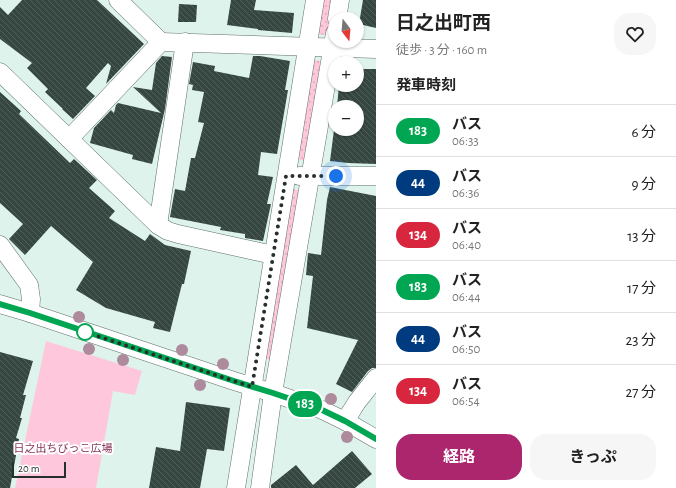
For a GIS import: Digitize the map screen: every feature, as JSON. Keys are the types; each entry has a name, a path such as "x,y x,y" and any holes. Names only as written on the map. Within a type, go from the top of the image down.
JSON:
{"street":[{"path":"118,0 162,42 307,47 328,42"},
{"path":"253,488 236,483 315,0"},
{"path":"338,12 340,0"},
{"path":"69,139 162,42"},
{"path":"158,225 185,42"},
{"path":"364,46 376,49"},
{"path":"260,488 273,393 333,48"},
{"path":"0,72 158,225 168,231 178,234 273,255"},
{"path":"286,176 376,176"},
{"path":"0,245 29,285 31,299 30,313"},
{"path":"0,305 30,313 320,409 345,421 376,439"},
{"path":"345,421 357,402 376,378"}],"green space":[{"path":"322,0 337,0 335,12 328,12 328,36 317,34"},
{"path":"309,58 323,62 309,161 295,159"},
{"path":"290,188 302,191 275,362 262,357"},
{"name":"日之出ちびっこ広場","path":"46,341 142,371 135,395 113,391 96,488 15,488"}],"building":[{"path":"22,0 97,0 144,44 106,84 111,66 108,63 86,88 95,96 73,119 45,92 48,89 27,68 32,63 0,39 0,7 8,15"},
{"path":"231,0 256,0 254,10 294,13 292,33 227,25"},
{"path":"363,0 376,0 376,28 364,25 364,12 361,12"},
{"path":"179,4 197,5 196,22 178,22"},
{"path":"162,56 172,57 165,109 152,164 132,159 133,155 90,143 94,128 111,110 114,113 118,103 161,113 133,87 152,90 156,63"},
{"path":"253,56 290,61 285,90 288,90 277,154 261,152 258,175 273,177 267,204 271,204 263,241 245,238 245,234 220,230 221,227 170,217 175,189 185,191 191,158 195,158 204,123 198,122 204,92 192,90 193,85 189,84 193,62 215,66 214,71 249,78"},
{"path":"364,69 376,69 376,164 330,161 333,136 364,136 364,100 338,100 338,92 364,92"},
{"path":"0,92 21,111 19,114 70,163 74,159 97,180 89,188 115,211 109,218 145,241 150,234 165,245 191,251 184,284 182,284 170,332 153,328 155,322 106,308 76,290 93,262 51,226 25,255 9,239 23,224 0,203"},
{"path":"330,187 376,196 376,368 372,368 368,371 352,392 336,384 358,340 307,328 313,276 306,275 308,253 321,255 327,200"},
{"path":"0,352 33,361 23,395 26,395 20,418 22,418 16,438 19,439 10,488 0,488"},
{"path":"186,402 230,408 224,451 207,449 200,488 149,488 156,447 180,451"},
{"path":"352,451 372,474 355,488 271,488 271,485 296,465 313,485"}],"bus line":[{"name":"183","path":"0,304 320,409 345,421 376,439"}],"route":[{"path":"85,332 252,387 286,176 336,176"}]}
